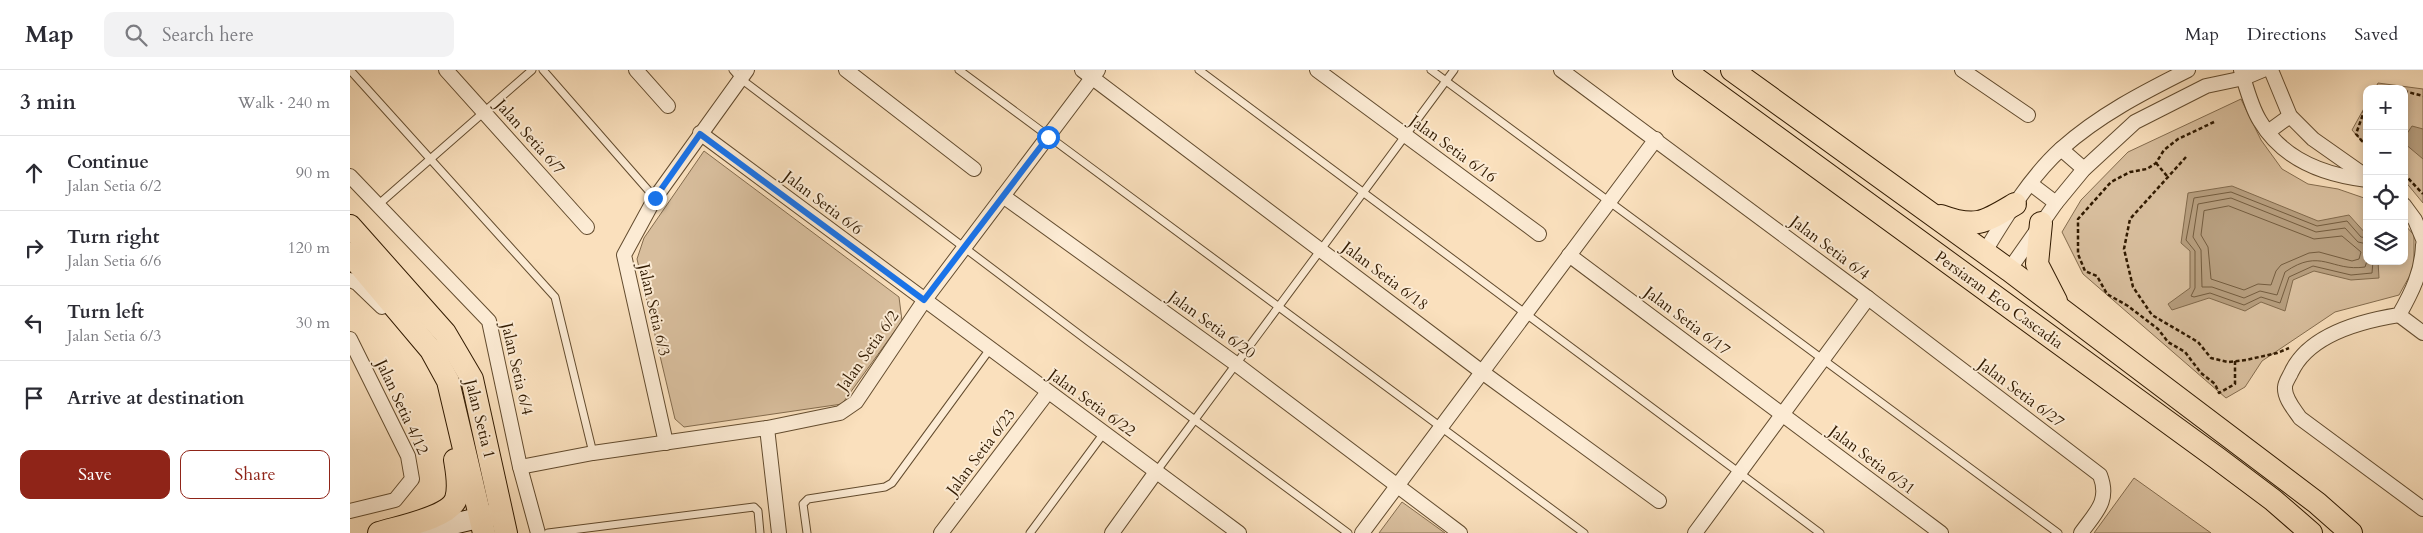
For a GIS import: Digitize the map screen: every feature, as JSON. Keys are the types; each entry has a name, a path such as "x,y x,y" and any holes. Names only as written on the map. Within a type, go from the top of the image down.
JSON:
{"main road":[{"name":"Persiaran Eco Cascadia","path":"1684,70 2217,458 2273,500 2311,533"},
{"name":"Persiaran Eco Cascadia","path":"1732,70 1928,212 1985,261 2009,270 2317,503 2351,533"},
{"path":"1928,212 1970,223 1984,222 2014,204"},
{"path":"2042,223 2037,264 2048,288 2062,310"},
{"name":"Jalan Setia 1","path":"350,226 445,333 472,379 493,524"},
{"path":"1930,250 1953,264 1985,261 1996,292 2014,311"},
{"name":"Jalan Setia 1","path":"350,254 431,350 448,381 493,524"},
{"path":"379,533 442,513 455,501 458,490 448,381"}],"street":[{"name":"Jalan Setia 6/7","path":"446,70 587,227"},
{"path":"636,70 668,106"},
{"path":"846,70 974,168"},
{"name":"Jalan Setia 6/16","path":"1317,70 1539,234"},
{"name":"Jalan Setia 6/4","path":"1562,70 1868,298 1698,532"},
{"path":"1962,70 2028,115"},
{"path":"1985,261 2014,204 2061,149 2124,102 2188,70"},
{"path":"2009,270 2056,203 2084,169 2135,122 2206,86 2242,74 2263,70"},
{"path":"2271,70 2290,116 2313,138 2363,175"},
{"name":"Jalan Setia 6/2","path":"520,467 593,453 766,428 840,413 856,402 924,300 1048,137 1091,72"},
{"name":"Jalan Setia 6/18","path":"1091,72 1482,372 1659,501"},
{"name":"Jalan Setia 6/3","path":"666,443 624,255 655,198 740,73"},
{"path":"2242,74 2259,120 2288,154 2305,164 2344,177 2363,178"},
{"path":"2268,132 2290,116"},
{"name":"Jalan Setia 6/6","path":"700,134 924,300"},
{"path":"1362,533 1656,140"},
{"path":"2061,149 2084,169"},
{"name":"Jalan Setia 6/4","path":"350,176 379,204 489,321 520,467 538,533"},
{"path":"2031,184 2056,203"},
{"name":"Jalan Setia 6/20","path":"1003,196 1236,364 1460,533"},
{"path":"2408,210 2415,220 2423,240"},
{"path":"2399,315 2416,282 2422,264 2423,245"},
{"name":"Jalan Setia 6/17","path":"1569,255 1783,415"},
{"path":"350,280 356,283 407,332 420,336"},
{"name":"Jalan Setia 6/27","path":"1868,298 2100,475 2105,488 2103,502 2081,533"},
{"name":"Jalan Setia 6/22","path":"924,300 1239,533"},
{"path":"2423,333 2399,315 2377,318 2345,330 2308,348 2294,366 2285,386 2289,401 2300,418 2423,509"},
{"name":"Jalan Setia 4/12","path":"350,339 408,456 412,479 395,500 351,510"},
{"name":"Jalan Setia 6/23","path":"941,533 1048,392"},
{"name":"Jalan Setia 6/31","path":"1783,415 1941,533"},
{"path":"766,428 779,533"},
{"path":"1112,533 1156,472"},
{"path":"415,533 493,524"}],"lane":[{"path":"350,70 554,297 593,453"},
{"path":"379,204 532,70"},
{"path":"543,70 655,198"},
{"path":"959,70 1584,533"},
{"path":"1199,70 1525,315 1740,472 1820,533"},
{"path":"1431,70 2058,533"},
{"path":"1156,472 1454,70"},
{"path":"740,73 964,248 1348,533"},
{"path":"808,533 803,504 808,499 885,487 892,483 990,349"},
{"path":"1030,533 1104,433"},
{"path":"548,533 754,507 758,512 760,533"}],"path":[{"path":"2408,92 2423,96"},
{"path":"2363,114 2356,134 2363,142"},
{"path":"2214,122 2178,139 2164,150 2156,163 2148,169 2130,172 2111,182 2078,219 2078,254 2085,271 2097,276 2107,294 2128,306 2158,330 2168,342 2185,352 2201,373 2215,384 2219,393 2235,384 2235,361"},
{"path":"2186,157 2130,219 2124,249 2133,287 2152,315 2198,342 2212,358 2228,362 2235,361 2278,354 2293,346"},
{"path":"2156,163 2167,176"},
{"path":"2405,175 2423,194"}],"shaded area":[{"path":"2378,83 2393,85 2377,85"},
{"path":"2408,87 2423,89 2423,203 2408,185"},
{"path":"2241,99 2261,140 2282,169 2308,184 2338,189 2363,198 2363,265 2408,265 2408,228 2414,235 2414,268 2399,295 2335,312 2262,361 2245,387 2226,398 2083,274 2062,232 2081,200 2128,152"},
{"path":"2363,110 2363,142 2352,130"},
{"path":"704,151 899,297 902,321 842,404 684,427 675,419 637,259 644,238"},
{"path":"2134,478 2211,533 2094,533"},
{"path":"1402,502 1445,533 1379,533"}],"water":[{"path":"2412,126 2423,129 2423,159 2408,146 2408,132"},
{"path":"2232,186 2318,221 2349,215 2363,231 2363,265 2378,265 2379,278 2351,280 2314,271 2293,280 2285,311 2261,302 2245,311 2209,298 2172,310 2168,304 2190,288 2190,251 2181,243 2188,193"}],"route":[{"path":"655,198 700,134 924,300 1048,137"}]}
